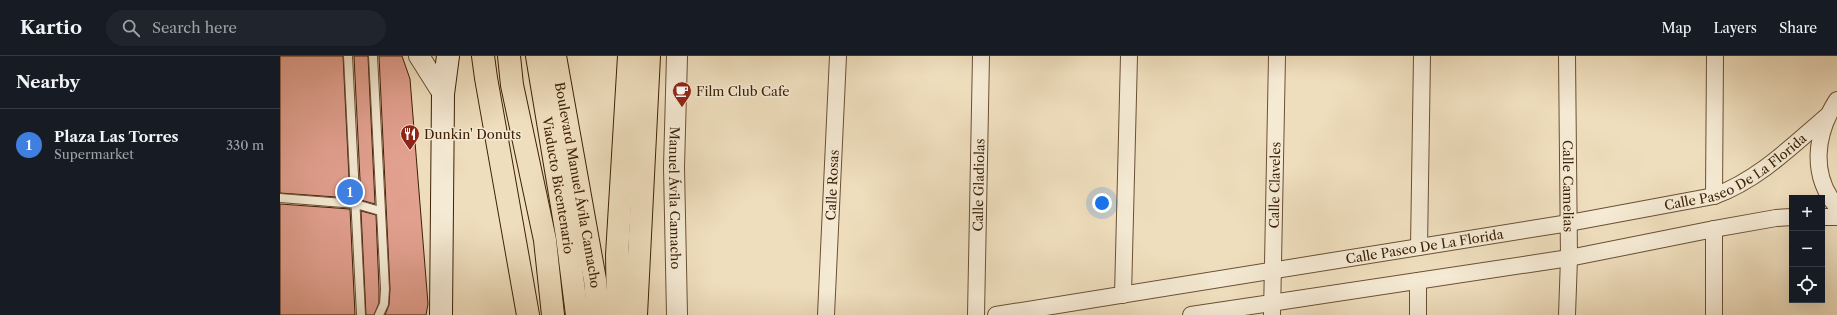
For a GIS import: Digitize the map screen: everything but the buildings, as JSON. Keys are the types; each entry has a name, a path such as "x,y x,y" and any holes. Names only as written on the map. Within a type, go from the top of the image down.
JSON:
{"main road":[{"path":"441,315 443,94 448,56"},
{"path":"483,56 528,315"},
{"path":"509,56 512,85 545,240 553,315"},
{"name":"Viaducto Bicentenario","path":"537,56 577,315"},
{"name":"Boulevard Manuel Ávila Camacho","path":"555,56 595,280 598,315"},
{"path":"618,315 617,247 629,56"},
{"path":"636,315 649,56"}],"street":[{"path":"419,56 443,94"},
{"name":"Manuel Ávila Camacho","path":"677,56 674,167 677,315"},
{"name":"Calle Rosas","path":"826,315 838,56"},
{"name":"Calle Gladiolas","path":"976,315 981,56"},
{"path":"1123,295 1129,56"},
{"name":"Calle Claveles","path":"1272,309 1277,56"},
{"path":"1419,247 1422,56"},
{"name":"Calle Camelias","path":"1567,56 1569,223 1568,315"},
{"path":"1714,196 1715,56"},
{"path":"1837,100 1827,116 1820,137 1818,159 1822,180 1831,200 1837,207"},
{"name":"Calle Paseo De La Florida","path":"996,315 1569,223 1714,196 1732,190 1749,180 1781,156 1827,116"},
{"path":"1191,315 1272,309 1418,281 1569,258 1714,229 1776,218 1789,217"},
{"path":"1825,217 1837,217"},
{"path":"1714,229 1714,315"},
{"path":"1418,281 1418,315"}],"lane":[{"path":"348,56 361,315"},
{"path":"372,56 385,289 384,304 379,315"},
{"path":"280,198 356,204 380,211"}],"place":[{"name":"Film Club Cafe","path":"682,108"},
{"name":"Dunkin' Donuts","path":"410,151"},
{"name":"Plaza Las Torres","path":"350,192"}]}
